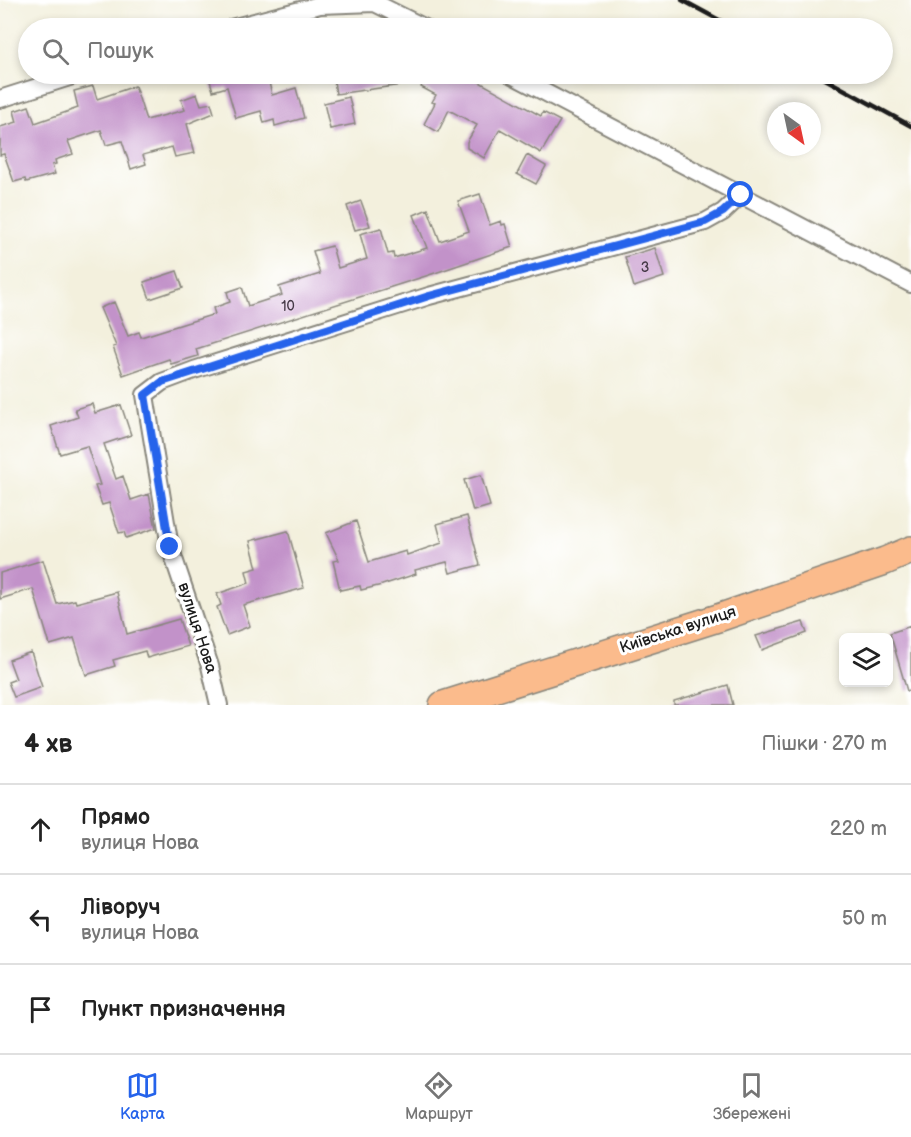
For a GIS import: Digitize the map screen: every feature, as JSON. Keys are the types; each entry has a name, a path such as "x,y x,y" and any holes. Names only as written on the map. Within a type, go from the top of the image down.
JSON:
{"main road":[{"name":"Київська вулиця","path":"443,705 898,563 911,550"}],"street":[{"path":"270,18 321,5 375,3 405,18"},
{"path":"0,99 47,84"},
{"path":"529,84 911,284"},
{"name":"вулиця Нова","path":"219,705 210,666 170,547 145,395 162,382 194,370 429,296 705,222 723,212 741,195"}],"building":[{"path":"211,84 269,84 272,95 296,88 304,118 275,126 274,120 264,123 261,111 236,118 227,87 213,91"},
{"path":"334,84 409,84 336,94"},
{"path":"423,84 483,84 541,116 543,112 560,121 541,153 500,129 484,158 467,148 467,142 477,125 449,110 438,132 424,124 435,103 432,102 436,95 421,87"},
{"path":"93,86 97,99 135,86 146,120 185,110 181,100 197,94 201,105 211,103 214,113 187,124 195,153 175,157 172,147 143,155 146,164 131,169 122,141 106,145 101,130 68,141 73,154 55,160 56,164 52,165 55,174 26,182 25,179 14,182 4,154 0,155 0,127 17,122 14,111 29,106 35,123 78,108 74,91"},
{"path":"349,97 355,124 330,129 324,103"},
{"path":"527,155 546,166 536,184 517,174"},
{"path":"480,194 490,225 501,221 502,225 505,224 512,247 196,349 198,356 171,364 169,359 123,375 113,347 116,346 100,308 114,302 128,336 139,332 141,337 215,314 213,308 230,302 227,292 242,287 248,306 282,295 279,287 320,274 313,251 332,246 338,268 367,259 360,234 381,228 388,254 393,253 394,258 427,248 414,215 428,209 440,241 469,231 458,201"},
{"path":"361,201 370,226 355,230 347,206"},
{"path":"655,248 664,277 634,287 625,257"},
{"path":"177,271 183,288 150,299 144,282"},
{"path":"92,404 95,413 121,405 131,435 104,444 116,479 123,476 131,500 149,494 156,528 126,538 124,532 119,533 109,503 102,505 95,486 100,485 87,446 60,454 51,426 78,417 75,409"},
{"path":"481,475 490,506 473,511 464,480"},
{"path":"467,516 480,565 450,573 447,562 415,570 416,574 382,585 361,590 360,586 340,590 333,561 339,560 326,533 356,521 369,562 406,551 407,555 442,543 437,524"},
{"path":"288,531 304,588 243,605 250,626 227,635 217,607 221,605 217,594 249,583 246,571 257,568 250,541"},
{"path":"43,560 57,604 75,600 76,603 117,592 127,634 179,619 188,646 147,658 145,651 113,660 115,666 86,675 74,638 50,645 33,589 0,599 0,573"},
{"path":"803,622 807,633 762,650 756,636"},
{"path":"911,626 911,690 907,691 893,643 893,633 890,633"},
{"path":"31,652 42,687 14,697 8,682 16,679 9,660"},
{"path":"728,685 733,705 674,705 674,701"}],"railway":[{"path":"682,0 715,18"},
{"path":"834,84 911,126"}],"route":[{"path":"170,547 145,395 162,382 429,296 705,222 723,212 741,195"}]}
